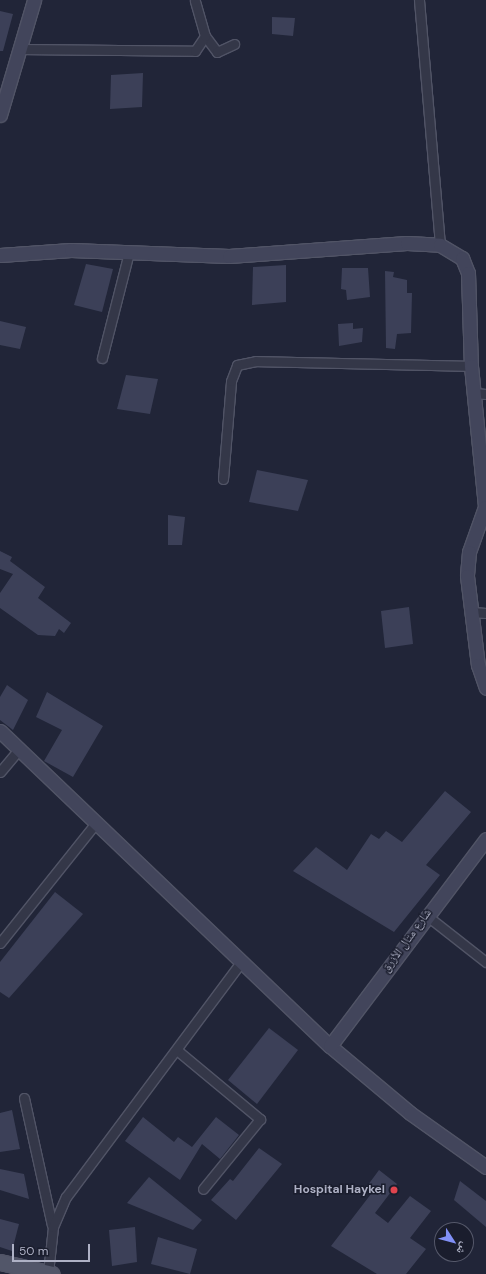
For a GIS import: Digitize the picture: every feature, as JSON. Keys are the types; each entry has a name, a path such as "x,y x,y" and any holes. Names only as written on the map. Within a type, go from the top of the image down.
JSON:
{"main road":[{"path":"0,1262 50,1274"}],"street":[{"path":"0,115 18,49 34,0"},
{"path":"195,0 205,36 217,52 234,44"},
{"path":"419,0 440,245"},
{"path":"18,49 184,52 200,48 205,36"},
{"path":"0,255 71,250 229,256 407,243 440,245 462,258 468,273 471,366 480,394 485,507 469,552 467,576 478,665 486,688"},
{"path":"102,358 130,252"},
{"path":"223,478 231,381 237,365 256,361 471,366"},
{"path":"471,612 486,612"},
{"path":"0,732 20,748 95,824 242,961 330,1046 410,1113 486,1167"},
{"path":"0,772 20,748"},
{"path":"0,943 95,824"},
{"name":"شارع متال الأزرق","path":"330,1046 426,915 486,839"},
{"path":"426,915 486,962"},
{"path":"52,1227 66,1197 178,1051 242,961"},
{"path":"178,1051 260,1119 203,1190"},
{"path":"24,1098 52,1227 50,1274"}],"building":[{"path":"0,11 13,14 3,51 0,51"},
{"path":"272,17 295,18 293,36 272,34"},
{"path":"143,73 142,107 110,109 111,75"},
{"path":"86,264 113,269 102,312 74,305"},
{"path":"286,265 286,302 252,305 253,267"},
{"path":"342,268 368,268 370,297 347,300 346,290 341,289"},
{"path":"385,271 394,272 393,277 407,280 407,293 412,293 411,333 397,334 395,349 386,348"},
{"path":"0,321 26,327 20,349 0,345"},
{"path":"353,323 353,329 363,328 362,342 339,346 338,324"},
{"path":"126,375 158,379 150,414 117,409"},
{"path":"257,470 308,480 298,511 249,502"},
{"path":"168,515 185,517 182,545 168,545"},
{"path":"0,551 12,557 10,561 45,587 38,598 71,623 64,633 59,629 55,636 38,635 0,608 0,593 13,574 0,569"},
{"path":"409,607 413,644 385,648 381,611"},
{"path":"7,685 28,700 13,730 0,720 0,697"},
{"path":"47,692 103,726 73,777 44,761 62,730 36,717"},
{"path":"445,791 471,812 426,865 440,875 394,932 293,871 316,847 347,870 371,834 379,839 386,831 402,842"},
{"path":"55,892 83,914 9,998 0,992 0,962"},
{"path":"269,1028 298,1050 257,1104 228,1080"},
{"path":"12,1110 20,1149 0,1152 0,1113"},
{"path":"143,1117 174,1142 178,1137 192,1147 216,1117 239,1135 220,1159 202,1144 180,1180 125,1141"},
{"path":"259,1148 282,1164 236,1220 211,1200 230,1179 233,1181"},
{"path":"0,1169 24,1174 29,1199 0,1190"},
{"path":"379,1170 397,1184 375,1213 388,1223 410,1196 431,1211 410,1238 426,1249 406,1274 377,1274 331,1246 371,1194 365,1189"},
{"path":"149,1177 202,1220 193,1230 127,1203"},
{"path":"460,1181 486,1201 486,1227 454,1200"},
{"path":"0,1219 19,1224 12,1251 0,1247"},
{"path":"135,1227 137,1262 112,1266 109,1230"},
{"path":"158,1237 197,1249 190,1274 151,1264"}],"place":[{"name":"Hospital Haykel","path":"394,1190"}]}
